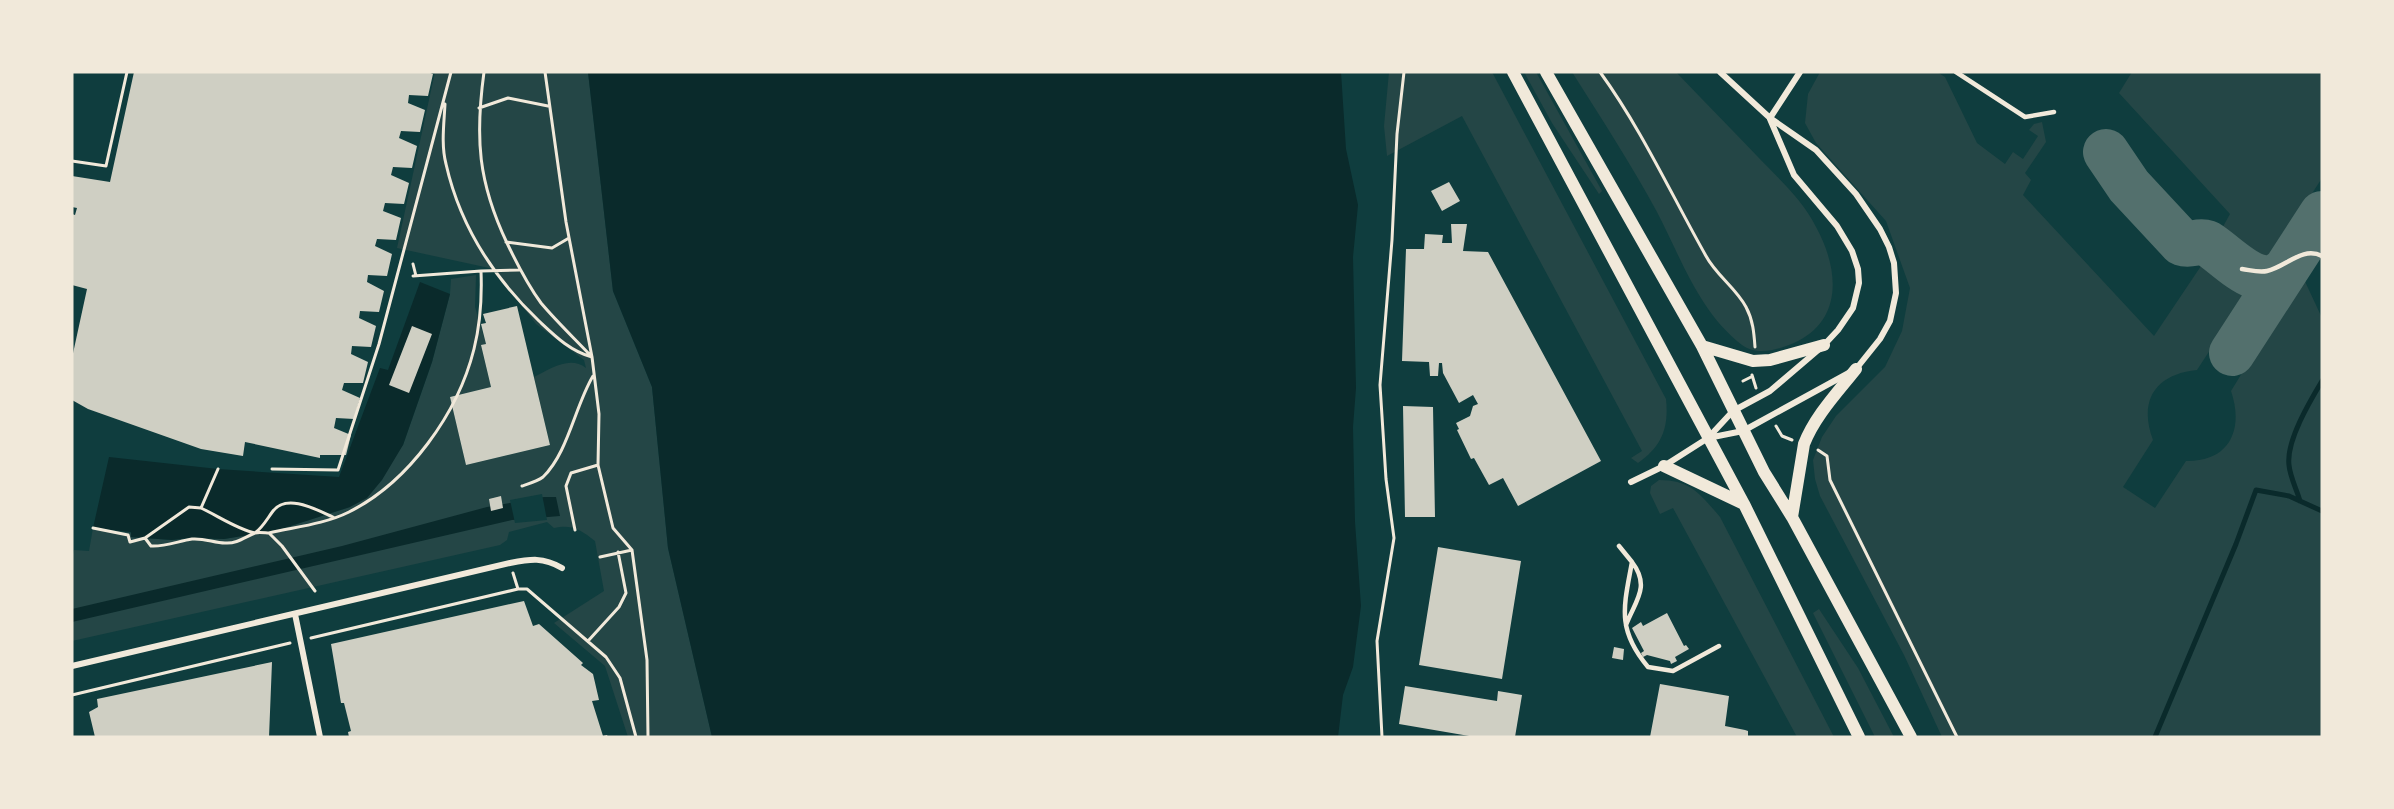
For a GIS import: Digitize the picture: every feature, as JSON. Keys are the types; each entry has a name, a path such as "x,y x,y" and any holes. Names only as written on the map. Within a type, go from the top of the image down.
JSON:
{"main road":[{"path":"1512,72 1743,504 1859,737"},
{"path":"1546,72 1702,346 1764,472 1792,517 1911,737"},
{"path":"1702,346 1753,361 1770,360 1824,345"},
{"path":"1792,517 1804,444 1808,434 1822,412 1856,369"},
{"path":"1664,466 1743,504"}],"street":[{"path":"1708,438 1743,431 1856,369 1881,339 1890,321 1896,293 1894,263 1880,229 1856,194 1816,150 1770,118 1720,72"},
{"path":"1770,118 1800,72"},
{"path":"1630,482 1664,466 1708,438 1733,411 1770,391 1824,345 1853,308 1859,283 1858,269 1851,251 1838,226 1794,176 1770,118"},
{"path":"72,666 324,605 537,558 562,568"},
{"path":"294,614 320,737"}],"lane":[{"path":"1956,72 2025,117 2054,112"},
{"path":"2242,268 2267,271 2305,253 2322,256"},
{"path":"1619,546 1638,570 1642,582 1637,604 1626,629"},
{"path":"1632,562 1624,603 1626,629 1633,646 1648,667 1673,671 1719,646"}],"path":[{"path":"72,161 106,166 127,72"},
{"path":"272,469 338,470 379,344 452,72"},
{"path":"484,72 478,136 484,184 496,220 519,270 541,302 592,357"},
{"path":"545,72 569,238 592,357 599,414 598,465 613,528 632,550 647,660 648,737"},
{"path":"1382,737 1377,641 1394,538 1386,479 1380,385 1392,240 1397,134 1404,72"},
{"path":"1600,72 1646,142 1707,260 1746,307 1754,329 1755,351"},
{"path":"446,93 443,133 446,163 457,200 493,271 557,338 579,354 592,357"},
{"path":"479,108 508,98 548,105"},
{"path":"506,242 552,248 569,238"},
{"path":"413,264 415,276 519,270"},
{"path":"93,528 128,535 130,542 145,538 189,507 201,508 246,531 269,533 334,518 353,510 379,493 407,468 434,435 458,391 474,349 481,271"},
{"path":"522,486 543,478 564,446 586,388 594,375"},
{"path":"1743,381 1751,375 1754,384"},
{"path":"1777,428 1782,436 1795,441"},
{"path":"1820,450 1827,456 1830,480 1957,737"},
{"path":"575,530 566,486 571,473 598,465"},
{"path":"201,508 218,469"},
{"path":"145,538 151,546 193,539 211,539 224,543 245,540 262,528 275,508 284,503 303,505 334,518"},
{"path":"269,533 282,546 315,591"},
{"path":"600,558 632,550"},
{"path":"588,641 620,608 626,594 618,552"},
{"path":"322,636 518,589 527,589 606,657 620,678 636,737"},
{"path":"72,695 271,648"}],"shaded area":[{"path":"435,72 588,72 613,291 652,387 668,548 712,737 628,737 605,666 554,623 604,591 595,541 576,529 554,528 547,522 509,532 507,540 500,545 72,641 72,558 74,550 89,551 93,528 132,533 132,537 172,540 224,539 278,530 350,507 403,445 432,362 450,294 451,279 476,275 475,307 486,344 481,346 491,387 450,397 466,465 550,445 534,377 567,363 580,364 586,368 584,360 536,324 494,269 397,248"},
{"path":"588,72 1341,72 1346,149 1358,205 1353,257 1356,388 1353,427 1355,522 1361,606 1353,667 1343,695 1338,737 712,737 668,548 652,387 613,291"},
{"path":"1389,72 1492,72 1666,399 1666,419 1662,436 1653,450 1638,463 1631,458 1642,451 1462,116 1387,156 1384,126"},
{"path":"1524,72 1536,72 1602,191 1599,194 1552,123"},
{"path":"1572,72 1676,72 1790,190 1816,227 1829,258 1832,274 1830,305 1823,319 1813,331 1791,344 1762,351 1748,349 1727,332 1714,317 1692,283 1647,194"},
{"path":"1820,72 1937,72 1945,77 1977,143 2005,164 2013,152 2023,159 2038,136 2029,130 2034,124 2042,122 2046,142 2025,173 2031,180 2023,195 2154,336 2201,266 2215,264 2234,280 2244,298 2197,370 2171,377 2161,383 2150,401 2149,426 2153,440 2123,487 2155,508 2186,461 2213,456 2230,441 2236,418 2231,391 2302,275 2322,318 2322,737 1942,737 1904,655 1820,496 1815,479 1813,460 1822,437 1836,416 1885,367 1902,331 1910,288 1886,221 1816,143 1805,123 1808,94"},
{"path":"2132,72 2322,72 2322,178 2269,260 2254,260 2221,241 2220,232 2230,214 2119,93"},
{"path":"420,282 450,294 432,362 403,445 382,480 367,498 350,507 278,530 224,539 172,540 131,537 131,532 93,528 109,457 218,469 339,477 380,368 388,370"},
{"path":"1659,480 1679,483 1694,490 1720,517 1834,737 1797,737 1673,508 1660,514 1650,493 1651,486"},
{"path":"556,497 560,516 512,520 72,622 72,609 342,546 487,507"},
{"path":"1819,609 1858,668 1894,737 1875,737 1813,613"}],"pier":[{"path":"542,494 547,520 515,523 510,500"}],"building":[{"path":"134,72 428,72 433,74 428,96 409,95 408,103 425,110 420,132 401,131 399,138 417,146 412,168 393,167 391,175 409,183 404,204 385,203 383,211 401,218 396,240 377,239 375,246 392,254 387,276 368,275 367,282 384,291 379,312 360,311 359,318 376,326 371,347 352,346 351,354 368,362 363,383 344,383 342,390 360,398 354,419 336,418 334,428 351,435 346,455 320,455 320,458 245,442 243,456 201,449 88,409 72,400 72,358 87,289 72,285 72,214 75,215 77,208 72,207 72,176 110,182"},
{"path":"1449,182 1460,201 1442,211 1431,191"},
{"path":"1451,224 1467,224 1463,251 1488,252 1601,461 1518,506 1503,478 1489,485 1474,458 1471,459 1457,430 1459,429 1456,423 1470,416 1473,406 1478,404 1473,395 1459,403 1443,373 1442,363 1439,363 1438,376 1430,376 1429,362 1402,361 1406,249 1424,249 1425,234 1443,235 1442,243 1452,243"},
{"path":"517,306 550,445 466,465 450,397 491,387 481,345 486,344 481,324 486,323 483,314"},
{"path":"412,326 432,334 409,393 389,385"},
{"path":"1403,406 1433,407 1435,517 1405,517"},
{"path":"501,496 503,508 491,511 489,499"},
{"path":"1438,547 1521,561 1502,679 1419,665"},
{"path":"524,601 533,626 539,624 593,674 599,700 592,701 603,736 608,737 349,737 348,732 351,731 344,703 341,703 331,644"},
{"path":"1667,613 1684,646 1686,645 1689,649 1675,657 1677,661 1671,664 1670,661 1647,655 1643,657 1641,653 1644,651 1632,628 1641,622 1643,626"},
{"path":"1614,647 1624,649 1623,660 1612,658"},
{"path":"272,662 269,737 95,737 89,712 98,707 97,699"},
{"path":"1660,684 1729,696 1725,726 1748,731 1748,737 1650,737"},
{"path":"1405,686 1497,701 1498,691 1522,695 1515,737 1475,737 1399,724"}],"waterway":[{"path":"2300,501 2291,474 2289,455 2295,433 2322,381"},
{"path":"2155,737 2236,544 2256,490 2289,496 2322,511"}],"taxiway":[{"path":"2106,152 2129,186 2182,243 2207,243 2256,277 2277,276 2287,268"},
{"path":"2232,353 2322,214"}]}
